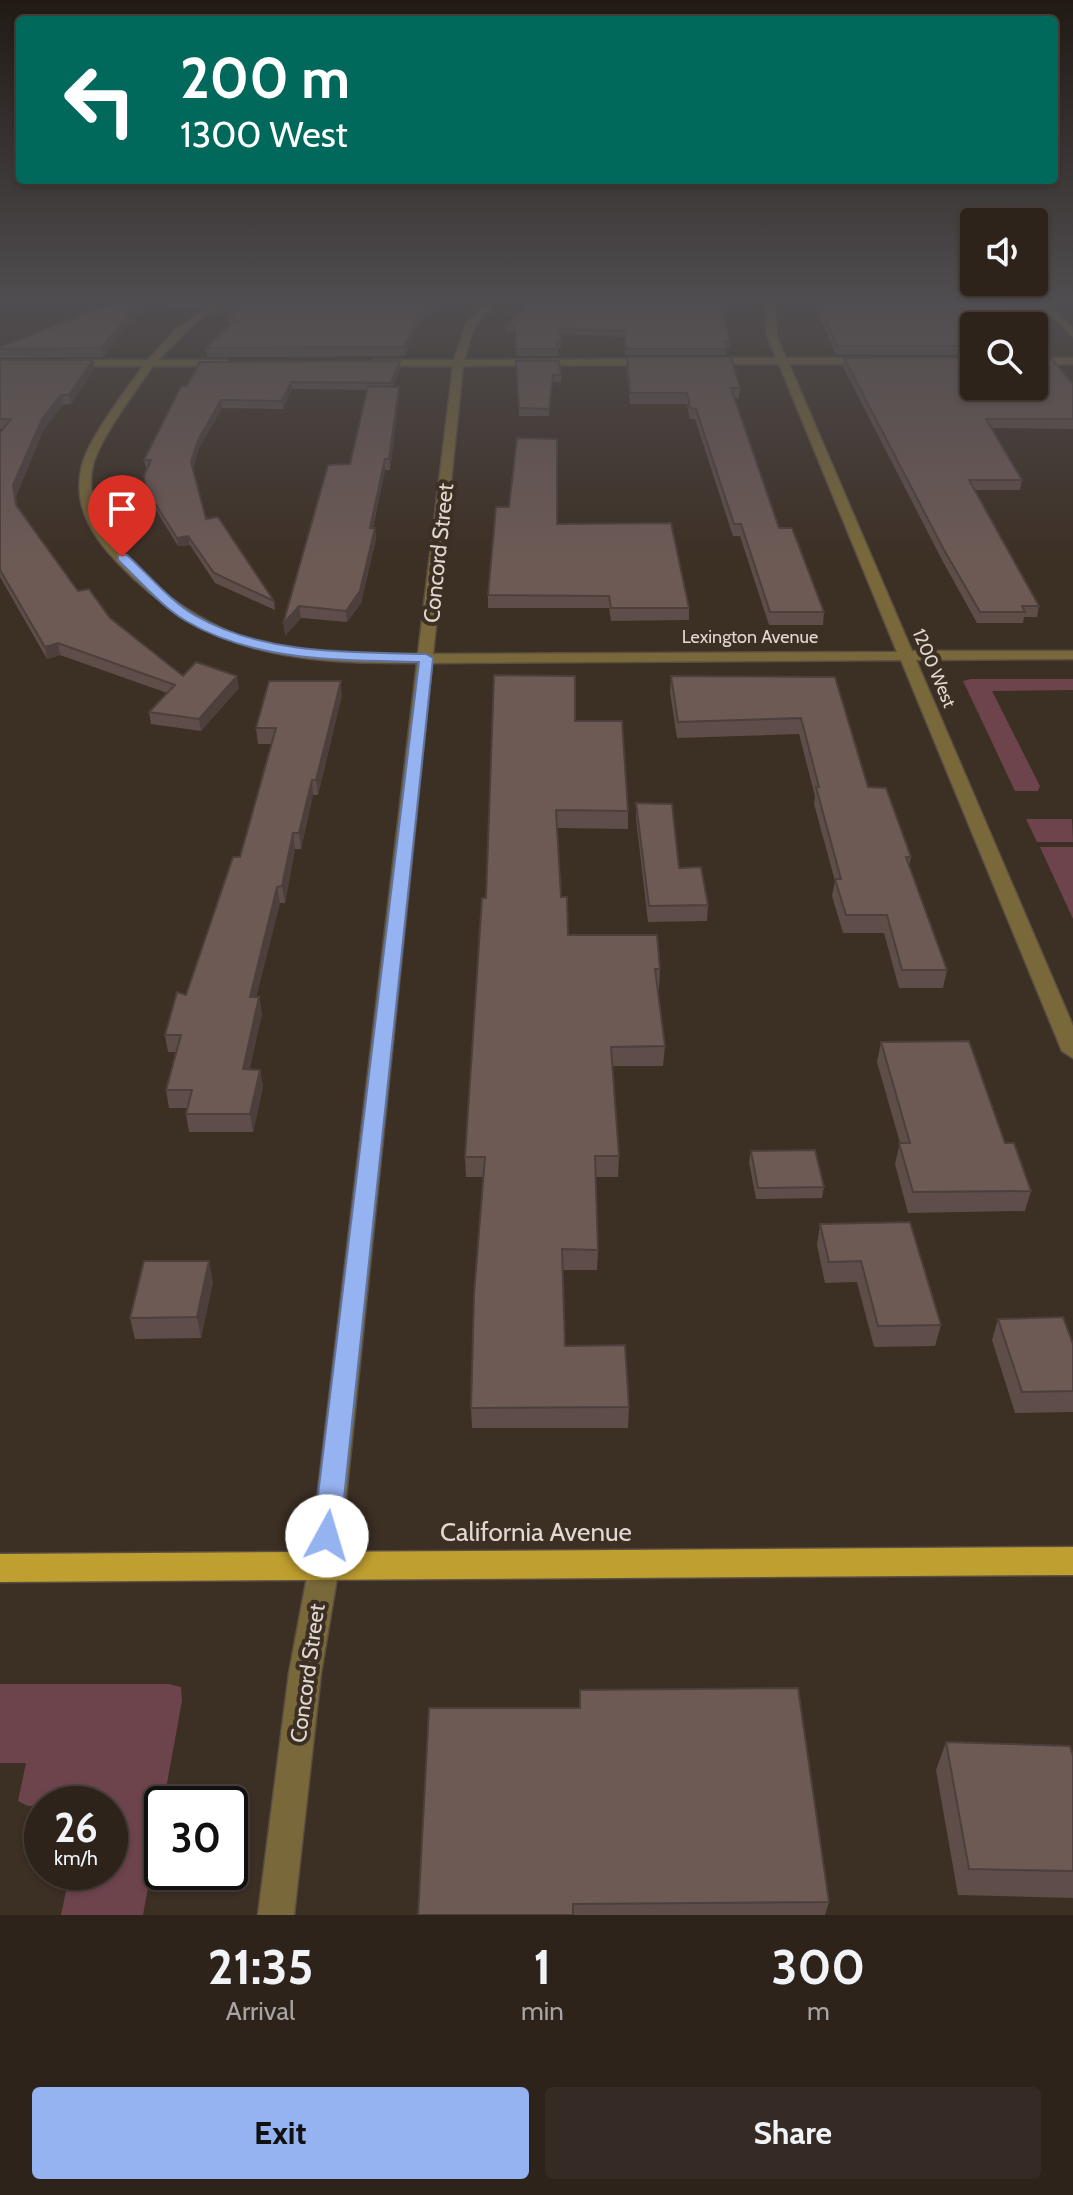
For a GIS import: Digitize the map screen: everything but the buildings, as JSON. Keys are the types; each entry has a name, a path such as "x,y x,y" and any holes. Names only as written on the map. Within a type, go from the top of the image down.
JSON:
{"main road":[{"name":"California Avenue","path":"0,1568 1073,1561"}],"street":[{"name":"Lexington Avenue","path":"134,388 86,470 90,516 106,541 155,590 189,618 232,639 323,655 426,658 1073,655"},
{"name":"Concord Street","path":"276,1915 305,1673 324,1566 457,388"},
{"name":"1200 West","path":"795,388 1073,1051"}],"shaded area":[{"path":"1073,679 1073,690 992,691 1040,786 1038,791 1015,791 963,681"},
{"path":"1026,819 1072,819 1073,842 1037,842"},
{"path":"1040,847 1073,847 1073,919"},
{"path":"0,1684 169,1684 181,1687 182,1701 167,1786 144,1786 144,1890 148,1890 143,1915 61,1915 66,1890 128,1890 128,1786 24,1786 24,1804 18,1801 26,1763 0,1763"}],"route":[{"path":"122,557 189,618 232,639 323,655 426,658 327,1536"}]}
